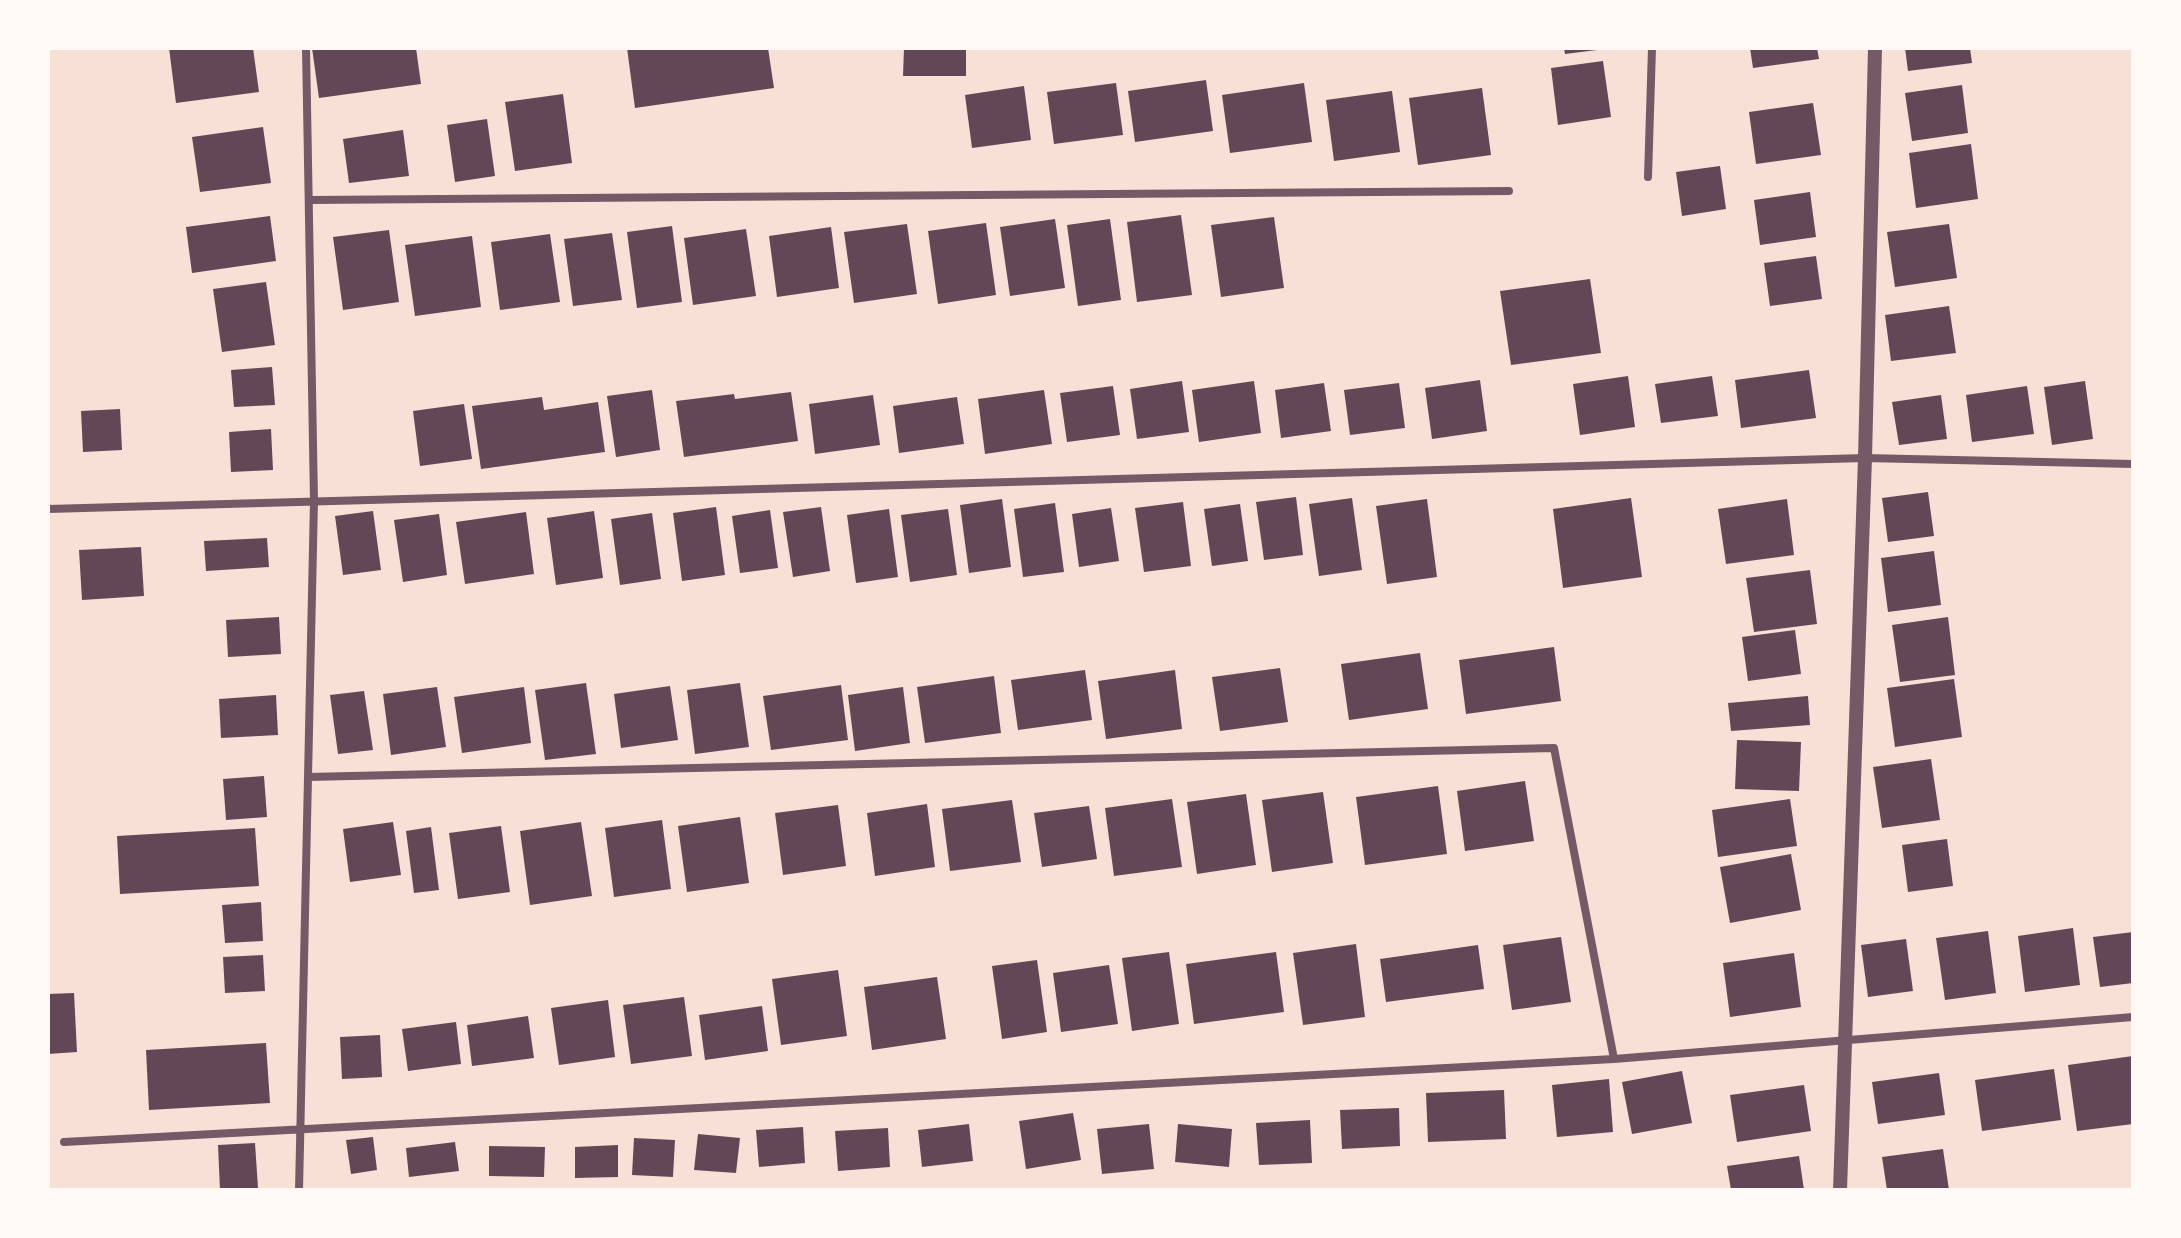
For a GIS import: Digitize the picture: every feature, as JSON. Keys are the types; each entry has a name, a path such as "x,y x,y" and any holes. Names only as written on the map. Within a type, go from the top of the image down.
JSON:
{"street":[{"path":"299,1190 314,501 306,48"},
{"path":"1648,177 1652,48"},
{"path":"1840,1190 1865,458 1875,48"},
{"path":"309,200 1509,191"},
{"path":"48,509 1865,458 2133,464"},
{"path":"308,777 1554,748 1614,1059"},
{"path":"64,1142 1614,1059 2133,1017"}],"building":[{"path":"169,48 253,48 259,92 176,103"},
{"path":"312,48 416,48 421,84 319,98"},
{"path":"627,48 768,48 774,88 635,108"},
{"path":"904,48 966,48 966,76 903,76"},
{"path":"1564,48 1596,48 1597,50 1565,54"},
{"path":"1750,48 1817,48 1819,59 1753,68"},
{"path":"1905,48 1970,48 1972,63 1908,71"},
{"path":"1603,61 1611,117 1558,125 1551,68"},
{"path":"1206,80 1213,131 1135,142 1128,91"},
{"path":"1116,83 1123,135 1054,144 1047,92"},
{"path":"1304,83 1312,142 1230,153 1222,95"},
{"path":"1962,85 1968,133 1912,141 1905,93"},
{"path":"1024,86 1031,140 972,148 965,95"},
{"path":"1482,88 1491,155 1418,165 1409,98"},
{"path":"1392,91 1400,152 1334,161 1326,100"},
{"path":"563,94 572,163 515,171 505,102"},
{"path":"1813,103 1821,155 1756,164 1749,112"},
{"path":"487,119 495,176 455,182 447,125"},
{"path":"263,127 271,183 200,192 192,137"},
{"path":"403,130 409,176 349,183 343,139"},
{"path":"1971,144 1978,199 1916,208 1909,153"},
{"path":"1720,166 1726,209 1682,216 1676,172"},
{"path":"1810,192 1816,237 1760,245 1754,200"},
{"path":"1181,215 1192,295 1137,302 1127,222"},
{"path":"270,216 276,261 192,273 186,227"},
{"path":"1274,217 1284,288 1221,297 1211,225"},
{"path":"1055,219 1065,288 1010,296 1000,227"},
{"path":"1110,219 1121,300 1078,306 1067,225"},
{"path":"986,223 996,295 938,304 928,231"},
{"path":"907,224 917,294 854,303 844,232"},
{"path":"1949,224 1957,278 1895,287 1887,232"},
{"path":"672,226 682,302 637,308 627,232"},
{"path":"831,227 839,288 777,297 769,236"},
{"path":"746,229 756,296 693,305 684,238"},
{"path":"389,230 399,302 343,310 333,237"},
{"path":"612,233 622,300 573,306 564,239"},
{"path":"550,234 560,302 500,310 491,242"},
{"path":"472,236 481,307 415,316 405,245"},
{"path":"1816,256 1822,299 1770,306 1764,263"},
{"path":"1590,279 1601,353 1511,365 1500,291"},
{"path":"266,282 275,345 222,352 213,289"},
{"path":"1949,306 1956,353 1891,361 1885,315"},
{"path":"272,367 275,405 234,407 231,370"},
{"path":"1809,370 1816,418 1741,428 1735,380"},
{"path":"1628,376 1635,427 1580,435 1573,384"},
{"path":"1712,376 1718,416 1661,423 1655,384"},
{"path":"1480,380 1487,431 1432,439 1425,388"},
{"path":"1182,381 1189,432 1137,439 1130,389"},
{"path":"1254,381 1261,433 1199,442 1192,390"},
{"path":"2085,381 2093,439 2052,445 2044,387"},
{"path":"1324,383 1331,431 1281,438 1275,390"},
{"path":"1399,383 1405,428 1350,435 1344,390"},
{"path":"1113,386 1120,435 1067,442 1060,393"},
{"path":"2027,386 2034,434 1972,442 1966,395"},
{"path":"652,390 660,450 616,457 607,396"},
{"path":"1044,390 1052,444 985,454 978,399"},
{"path":"791,392 798,441 684,457 676,401 734,394 735,399"},
{"path":"873,395 880,445 815,454 809,404"},
{"path":"1941,395 1947,439 1899,445 1892,402"},
{"path":"542,397 544,410 598,402 605,452 481,469 472,406"},
{"path":"957,397 964,444 899,453 893,406"},
{"path":"464,404 472,459 420,466 413,411"},
{"path":"120,409 122,450 83,452 81,411"},
{"path":"271,429 273,470 231,472 229,432"},
{"path":"1928,492 1934,536 1888,542 1882,498"},
{"path":"1296,497 1303,555 1264,560 1256,502"},
{"path":"1352,498 1362,570 1319,576 1309,504"},
{"path":"1631,498 1642,577 1563,588 1553,509"},
{"path":"1002,499 1011,567 969,573 960,505"},
{"path":"1427,499 1437,577 1387,584 1376,506"},
{"path":"1787,499 1794,555 1726,564 1718,509"},
{"path":"1183,502 1191,566 1144,572 1135,508"},
{"path":"1055,503 1064,572 1023,577 1014,509"},
{"path":"1240,504 1248,561 1212,566 1204,509"},
{"path":"716,507 725,575 682,581 673,513"},
{"path":"821,507 830,571 793,577 783,512"},
{"path":"1111,508 1119,561 1079,567 1072,514"},
{"path":"889,509 898,577 856,583 847,515"},
{"path":"948,509 957,575 910,582 901,515"},
{"path":"770,510 778,568 740,573 732,516"},
{"path":"373,511 381,570 343,575 335,516"},
{"path":"594,511 603,578 556,585 547,518"},
{"path":"526,512 534,574 465,584 456,522"},
{"path":"652,513 661,579 620,585 611,519"},
{"path":"439,514 447,575 403,582 394,520"},
{"path":"267,538 269,567 206,571 204,541"},
{"path":"141,547 144,596 82,600 79,550"},
{"path":"1934,551 1941,605 1888,612 1881,558"},
{"path":"1810,570 1817,624 1754,632 1746,578"},
{"path":"279,617 281,654 228,657 226,620"},
{"path":"1948,617 1955,675 1900,682 1892,625"},
{"path":"1795,630 1801,674 1748,681 1742,637"},
{"path":"1554,647 1561,701 1466,714 1459,660"},
{"path":"1420,653 1428,709 1349,720 1341,664"},
{"path":"1280,668 1288,722 1220,731 1212,677"},
{"path":"1085,670 1092,720 1018,730 1011,680"},
{"path":"1175,670 1182,729 1106,739 1098,681"},
{"path":"994,676 1001,733 925,743 917,687"},
{"path":"1954,679 1962,737 1895,747 1887,688"},
{"path":"586,683 596,754 545,760 535,690"},
{"path":"740,683 749,747 695,754 687,690"},
{"path":"841,685 848,740 771,750 763,696"},
{"path":"670,686 678,740 621,748 614,694"},
{"path":"437,687 446,747 391,755 383,694"},
{"path":"524,687 531,743 462,753 454,697"},
{"path":"903,687 910,743 855,751 848,695"},
{"path":"364,691 373,750 338,754 330,695"},
{"path":"276,695 278,735 221,738 219,699"},
{"path":"1808,696 1810,725 1731,731 1728,703"},
{"path":"1737,740 1801,742 1799,791 1735,789"},
{"path":"1931,759 1940,820 1882,828 1873,767"},
{"path":"264,776 267,817 226,820 223,779"},
{"path":"1525,781 1534,841 1465,851 1457,791"},
{"path":"1438,786 1447,854 1365,865 1356,797"},
{"path":"1323,792 1333,863 1272,872 1262,800"},
{"path":"1246,794 1256,865 1197,874 1187,802"},
{"path":"1172,799 1182,867 1114,876 1105,808"},
{"path":"1790,799 1797,846 1718,857 1712,810"},
{"path":"1012,800 1021,862 950,871 942,809"},
{"path":"927,804 935,867 875,876 867,813"},
{"path":"838,805 846,866 783,875 775,813"},
{"path":"1089,806 1097,859 1042,867 1034,813"},
{"path":"740,817 749,883 687,892 678,826"},
{"path":"662,820 671,889 614,897 605,828"},
{"path":"393,822 401,875 350,882 343,829"},
{"path":"581,822 592,896 530,905 520,831"},
{"path":"501,826 510,892 458,899 449,833"},
{"path":"431,827 439,890 414,893 406,831"},
{"path":"255,828 259,886 120,894 117,836"},
{"path":"1947,839 1953,886 1908,892 1902,845"},
{"path":"1791,854 1801,910 1730,923 1720,867"},
{"path":"261,902 263,941 225,943 222,905"},
{"path":"2073,928 2080,985 2025,992 2018,936"},
{"path":"1988,931 1996,993 1945,1000 1936,938"},
{"path":"2133,932 2133,983 2100,987 2093,937"},
{"path":"1561,937 1571,1002 1512,1010 1503,945"},
{"path":"1906,939 1913,991 1868,997 1861,945"},
{"path":"1356,944 1365,1017 1303,1025 1293,953"},
{"path":"1478,945 1484,989 1386,1002 1380,959"},
{"path":"1169,952 1179,1024 1132,1031 1122,958"},
{"path":"1276,952 1284,1012 1194,1024 1186,964"},
{"path":"1794,953 1801,1007 1730,1017 1723,963"},
{"path":"263,955 265,991 225,993 223,957"},
{"path":"1037,960 1047,1032 1002,1039 992,966"},
{"path":"1109,965 1118,1024 1061,1032 1053,973"},
{"path":"838,970 847,1036 781,1045 772,979"},
{"path":"937,977 946,1039 872,1050 864,987"},
{"path":"74,993 77,1052 48,1054 48,994"},
{"path":"684,997 692,1056 631,1064 623,1005"},
{"path":"608,1000 615,1057 559,1065 551,1008"},
{"path":"762,1006 768,1051 705,1060 699,1015"},
{"path":"528,1016 534,1058 472,1066 467,1025"},
{"path":"456,1022 461,1064 408,1071 402,1029"},
{"path":"380,1035 382,1077 342,1079 340,1037"},
{"path":"266,1043 270,1103 149,1110 146,1050"},
{"path":"2133,1056 2133,1124 2077,1131 2068,1065"},
{"path":"2054,1069 2061,1120 1982,1131 1975,1080"},
{"path":"1682,1071 1692,1123 1632,1134 1622,1082"},
{"path":"1939,1073 1945,1115 1878,1124 1872,1082"},
{"path":"1609,1079 1613,1132 1557,1137 1552,1085"},
{"path":"1804,1085 1811,1131 1737,1142 1730,1095"},
{"path":"1504,1090 1506,1139 1428,1142 1426,1093"},
{"path":"1399,1108 1400,1146 1342,1149 1340,1110"},
{"path":"1073,1113 1081,1160 1026,1169 1019,1121"},
{"path":"1310,1120 1312,1163 1259,1165 1256,1123"},
{"path":"969,1124 973,1161 922,1167 918,1130"},
{"path":"1149,1124 1154,1169 1102,1174 1097,1129"},
{"path":"1178,1124 1232,1129 1229,1167 1175,1162"},
{"path":"803,1127 805,1163 759,1167 756,1130"},
{"path":"888,1128 890,1167 838,1171 835,1131"},
{"path":"698,1134 740,1138 736,1173 694,1170"},
{"path":"373,1137 377,1170 351,1174 346,1140"},
{"path":"634,1138 675,1140 673,1177 632,1175"},
{"path":"455,1142 459,1171 409,1177 406,1148"},
{"path":"255,1143 258,1188 220,1190 218,1145"},
{"path":"618,1145 618,1177 575,1178 575,1147"},
{"path":"489,1146 545,1147 544,1177 489,1176"},
{"path":"1943,1149 1949,1190 1887,1190 1882,1157"},
{"path":"1799,1156 1804,1190 1731,1190 1727,1166"}]}
